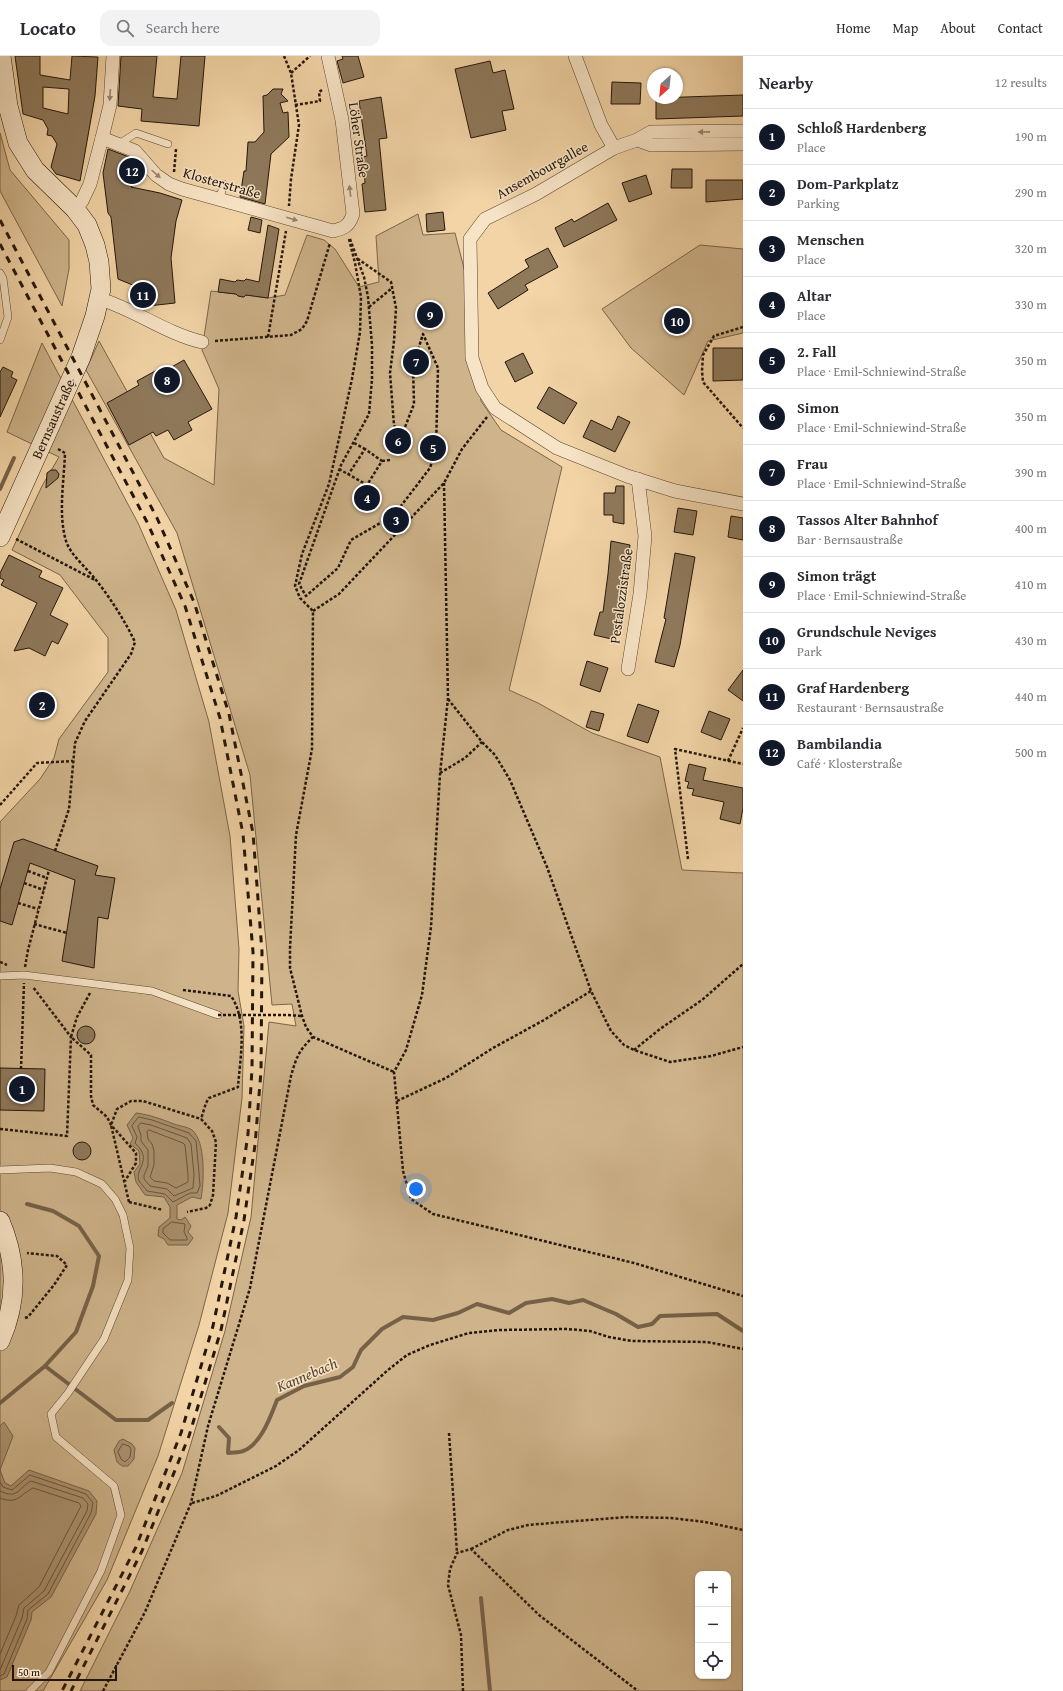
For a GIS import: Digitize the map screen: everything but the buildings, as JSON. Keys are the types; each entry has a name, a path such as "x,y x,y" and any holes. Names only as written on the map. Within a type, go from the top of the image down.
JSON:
{"main road":[{"name":"Bernsaustraße","path":"1,56 8,106 18,143 35,170 75,209 87,226 95,246 101,275 102,289 81,357 1,535"},
{"path":"0,1221 8,1240 14,1280 9,1323 0,1341"}],"street":[{"path":"75,209 82,201 90,184 102,138 110,105 113,56"},
{"name":"Löher Straße","path":"328,56 342,120 353,214 350,222 339,229"},
{"path":"575,56 601,125 614,148"},
{"name":"Ansembourgallee","path":"495,408 482,388 472,358 470,239 485,220 536,194 614,148 637,140 651,132 743,131"},
{"name":"Klosterstraße","path":"102,138 135,150 156,175 168,184 220,200 288,218 339,229"},
{"path":"637,140 651,145 743,144"},
{"path":"100,299 118,304 183,337 202,342"},
{"path":"495,408 557,448 675,492 743,504"},
{"name":"Pestalozzistraße","path":"628,669 640,594 645,536 638,479"}],"lane":[{"path":"119,144 136,133 168,144"},
{"path":"220,200 223,184"},
{"path":"0,273 3,278 8,317 0,340"},
{"path":"0,976 24,975 152,991 218,1015"},
{"path":"0,1170 50,1168 76,1172 102,1184 115,1200 123,1215 130,1248 128,1280 104,1339 68,1393 51,1414 56,1437 114,1486 120,1515 101,1572 49,1672 30,1691"}],"path":[{"path":"268,337 288,218 291,179 299,125 291,73 284,56"},
{"path":"291,73 310,56"},
{"path":"295,105 320,101 319,92"},
{"path":"168,144 177,146 174,172"},
{"path":"339,229 358,259 364,277 369,308 372,345 372,379 369,414 339,469 325,508 300,584 306,596 338,568 351,540 394,515 430,468 436,449 438,368 423,334 413,366 414,404 400,440 394,425 390,373 396,308 391,282 358,259"},
{"path":"202,342 268,337 291,334 302,329 307,321 339,229"},
{"path":"339,229 355,262 361,296 360,332 352,379 329,484 302,554 295,586 300,598 313,611 312,749 296,835 290,968 302,1016 306,1027 313,1037 394,1072"},
{"path":"369,308 392,288"},
{"path":"743,327 714,336 703,355 702,371 703,382 743,428"},
{"path":"313,611 339,594 444,483 462,449 495,408"},
{"path":"43,442 64,453 63,515 67,543 72,552 98,581 135,642 131,654 85,721 75,743 69,809 55,851"},
{"path":"354,443 382,461 390,460"},
{"path":"348,475 365,449"},
{"path":"367,494 367,486 382,461"},
{"path":"339,469 367,486"},
{"path":"444,483 448,698 440,774 431,927 422,995 406,1050 394,1072 403,1171 411,1199 433,1214 634,1263 743,1296"},
{"path":"1,535 98,581"},
{"path":"448,698 482,742 495,755 510,780 547,867 591,991 611,1031 624,1045 634,1050 670,1062 711,1056 743,1048"},
{"path":"728,761 743,728"},
{"path":"440,774 464,758 482,742"},
{"path":"688,859 675,749 743,764"},
{"path":"0,805 37,763 73,762"},
{"path":"21,1068 24,975 34,924 49,870"},
{"path":"28,871 47,878"},
{"path":"24,883 44,890"},
{"path":"18,903 38,909"},
{"path":"34,924 67,933"},
{"path":"634,1050 660,1028 702,1000 743,964"},
{"path":"24,975 71,1037 91,1055 91,1096 93,1105 107,1117 111,1125 125,1181 129,1202 123,1215"},
{"path":"0,1129 66,1136 71,1037 77,1017 95,985"},
{"path":"161,994 161,988 231,996 236,1003 242,1043 238,1087 209,1098 201,1119"},
{"path":"397,1101 446,1078 493,1048 544,1020 591,991"},
{"path":"218,1015 302,1016"},
{"path":"103,1691 145,1612 191,1504 208,1426 250,1288 291,1076 297,1056 302,1047 313,1037"},
{"path":"111,1125 117,1109 131,1102 143,1101 201,1119 212,1131 216,1142 213,1195 210,1204 206,1208 187,1212"},
{"path":"111,1125 136,1153 136,1163 125,1181"},
{"path":"129,1202 164,1210"},
{"path":"8,1240 28,1254 57,1256 67,1264 54,1285 28,1317 9,1323"},
{"path":"191,1504 216,1496 276,1466 299,1450 388,1370 407,1355 430,1345 469,1333 500,1330 567,1329 590,1331 609,1337 632,1341 706,1342 743,1349"},
{"path":"449,1433 457,1553 450,1569 448,1585 461,1635 463,1691"},
{"path":"457,1553 471,1550 508,1530 528,1525 563,1522 628,1517 671,1518 705,1522 743,1530"},
{"path":"471,1550 539,1615 638,1691"}],"shaded area":[{"path":"0,133 10,170 69,240 69,269 62,306 0,191"},
{"path":"418,214 423,235 455,233 472,300 481,401 501,430 562,467 509,690 538,703 592,733 660,757 682,870 743,873 743,1691 80,1691 130,1591 182,1473 225,1331 251,1217 269,1022 296,1026 292,1004 272,1005 250,775 177,533 86,370 99,341 164,458 214,485 219,389 202,350 211,291 236,294 243,297 246,295 268,298 285,295 307,235 324,240 335,249 359,287 379,282 376,236"},
{"path":"700,245 743,249 743,333 708,341 684,395 631,348 602,309"},
{"path":"42,343 138,523 176,610 209,722 230,836 239,949 238,991 244,1026 242,1098 228,1213 199,1325 158,1456 107,1580 43,1691 0,1691 0,822 40,779 54,758 59,739 108,672 108,638 60,575 12,550 42,486 59,457 7,432"}],"water":[{"path":"136,1113 156,1117 186,1127 197,1135 202,1152 203,1163 201,1199 192,1197 177,1205 177,1219 181,1220 185,1217 191,1226 188,1232 193,1238 188,1245 168,1245 164,1239 158,1236 159,1227 170,1218 170,1207 164,1197 145,1195 136,1182 134,1172 140,1164 139,1151 130,1144 133,1138 127,1125"},
{"path":"4,1422 13,1436 0,1470 0,1426"},
{"path":"123,1439 132,1444 135,1448 134,1459 128,1466 122,1466 117,1462 114,1450 119,1441"},
{"path":"0,1470 5,1483 11,1486 29,1470 89,1491 97,1501 96,1514 51,1597 32,1612 31,1620 7,1677 0,1680"}],"waterway":[{"path":"0,489 14,458"},
{"path":"0,1403 45,1366 76,1332 93,1286 99,1256 79,1226 53,1211 27,1204"},
{"name":"Kannebach","path":"219,1427 229,1438 228,1453 241,1452 249,1448 260,1436 277,1400 304,1386 340,1377 353,1367 361,1350 382,1329 403,1317 433,1320 458,1313 477,1304 509,1313 526,1303 552,1299 569,1303 583,1300 616,1314 638,1327 652,1324 660,1316 717,1314 743,1331"},
{"name":"Kannebach","path":"45,1366 116,1420 148,1420 172,1403"},
{"path":"481,1598 490,1691"}],"railway":[{"path":"0,220 157,518 194,602 229,714 253,833 262,952 261,1071 255,1145 244,1220 221,1330 189,1436 142,1551 71,1691"},
{"path":"0,244 147,522 185,606 220,718 243,834 253,952 252,1069 248,1134 236,1217 213,1326 181,1433 136,1547 62,1691"}],"place":[{"name":"Bambilandia","path":"132,171"},
{"name":"Graf Hardenberg","path":"143,295"},
{"name":"Simon trägt","path":"430,315"},
{"name":"Grundschule Neviges","path":"677,321"},
{"name":"Frau","path":"416,362"},
{"name":"Tassos Alter Bahnhof","path":"167,380"},
{"name":"Simon","path":"398,441"},
{"name":"2. Fall","path":"433,448"},
{"name":"Altar","path":"367,498"},
{"name":"Menschen","path":"396,520"},
{"name":"Dom-Parkplatz","path":"42,705"},
{"name":"Schloß Hardenberg","path":"22,1089"}]}
